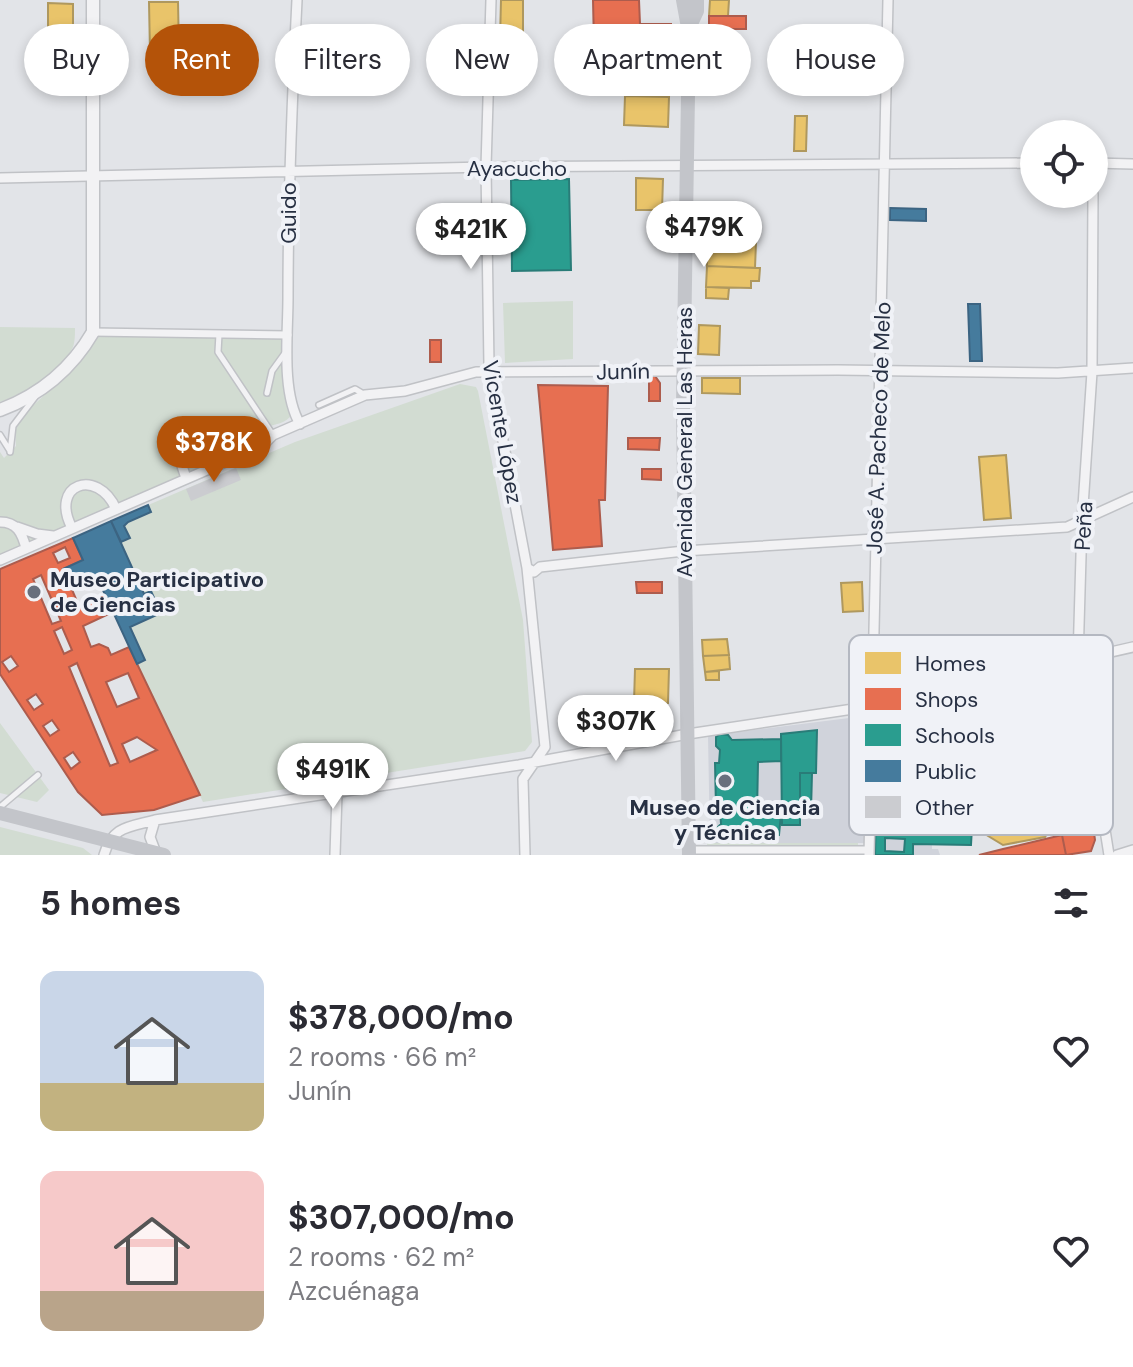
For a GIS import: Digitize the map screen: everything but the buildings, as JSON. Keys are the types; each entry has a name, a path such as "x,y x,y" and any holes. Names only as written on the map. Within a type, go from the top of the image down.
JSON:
{"main road":[{"name":"Avenida General Las Heras","path":"683,0 688,24"},
{"name":"Avenida General Las Heras","path":"691,24 697,11 697,0"},
{"name":"Avenida General Las Heras","path":"688,96 683,370 689,853"},
{"path":"0,810 106,848 160,854"}],"street":[{"path":"0,410 43,387 74,360 93,332 93,0"},
{"name":"Guido","path":"297,0 288,173 288,350 290,393 300,424"},
{"name":"Vicente López","path":"491,0 486,167 490,373 527,568 545,747 523,779 525,855"},
{"name":"José A. Pacheco de Melo","path":"873,635 888,0"},
{"name":"Ayacucho","path":"0,178 486,167 1020,163"},
{"path":"1108,163 1133,164"},
{"name":"Peña","path":"1079,635 1082,521 1092,372 1093,208"},
{"path":"93,332 288,335"},
{"name":"Junín","path":"0,560 262,446 273,435 365,395 414,389 476,372 1092,372 1133,368"},
{"path":"186,478 182,466 184,452 199,440 217,445 228,460"},
{"path":"72,528 64,505 67,496 76,487 90,485 100,488 116,509"},
{"path":"527,568 534,572 540,567 684,551 1067,527 1133,497"},
{"path":"0,522 54,536"},
{"path":"14,525 26,548"},
{"path":"1113,652 1133,647"},
{"path":"106,848 126,828 155,820 337,794 849,710"},
{"path":"335,855 337,794"},
{"path":"155,820 150,837 160,854"},
{"name":"Peña","path":"1106,835 1109,855"},
{"path":"1117,855 1133,850"},
{"path":"689,853 869,853"}],"lane":[{"path":"219,334 218,352 273,435"},
{"path":"267,393 272,371 288,350"},
{"path":"10,452 13,426 43,387"},
{"path":"319,405 355,389 365,395"},
{"path":"0,435 10,452"},
{"path":"0,445 10,452"},
{"path":"0,810 38,775"}],"shaded area":[{"path":"573,301 573,359 505,363 503,303"},
{"path":"0,327 75,328 74,345 51,373 0,402"},
{"path":"102,332 285,335 290,417 262,430 267,441 0,560 0,452 4,458 16,446 15,431 24,414 82,360"},
{"path":"460,384 476,387 478,391 523,620 532,742 525,751 203,802 137,664 145,660 130,627 161,613 151,591 144,594 111,521 295,442"},
{"path":"849,718 849,835 864,835 864,843 710,843 708,736"},
{"path":"0,723 49,790 37,802 0,793"},
{"path":"0,827 83,848 92,855 0,855"},
{"path":"875,835 972,835 971,845 932,845 932,849 938,849 940,855 875,855"},
{"path":"707,843 858,843 858,855 707,855"}],"place":[{"name":"Museo Participativo de Ciencias","path":"34,592"},
{"name":"Museo de Ciencia y Técnica","path":"725,781"}]}
